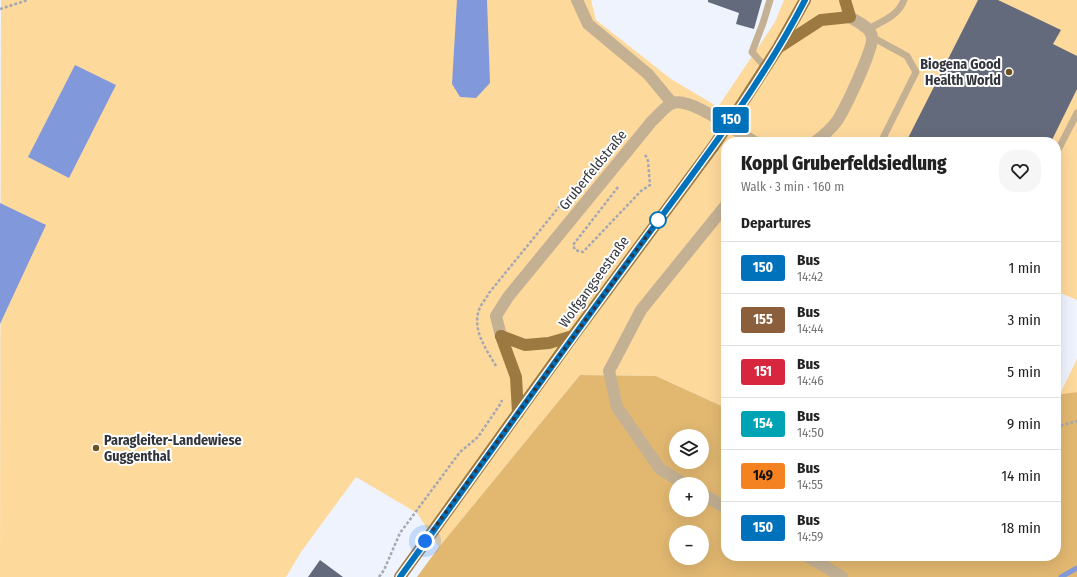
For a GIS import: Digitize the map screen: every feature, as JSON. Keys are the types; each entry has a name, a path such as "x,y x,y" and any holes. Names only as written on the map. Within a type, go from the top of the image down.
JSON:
{"main road":[{"name":"Wolfgangseestraße","path":"400,577 573,336 736,113 766,68 805,0"},
{"path":"778,48 821,20 850,17 845,0"},
{"path":"501,336 525,345 549,343 573,336"},
{"path":"501,336 516,376 518,414"}],"street":[{"path":"576,0 588,24 648,74 672,103 682,103 706,112 745,137"},
{"path":"820,137 836,122 844,109 870,50 870,33 850,17"},
{"name":"Gruberfeldstraße","path":"501,336 496,316 508,297 652,121 672,103"},
{"path":"672,477 660,470 617,407 609,371 641,310 721,211"},
{"path":"709,498 721,505"},
{"path":"815,561 842,577"}],"lane":[{"path":"766,68 752,52 770,0"},
{"path":"884,137 916,72 907,56 870,33 893,16 899,10 904,0"},
{"path":"1061,144 1077,113"}],"path":[{"path":"0,9 28,0"},
{"path":"622,183 573,245 575,250 583,252 641,191 650,185 648,161 645,154"},
{"path":"1061,426 1077,421"}],"shaded area":[{"path":"1,0 591,0 596,20 671,79 718,107 775,22 784,0 1077,0 1077,300 1061,293 1061,137 721,137 721,406 656,376 580,375 439,547 417,513 356,477 301,552 286,577 0,577"},
{"path":"1077,359 1077,392 1061,396 1061,392"},
{"path":"580,375 656,376 721,406 721,561 1061,561 1061,394 1077,392 1077,577 417,577 439,547"}],"water":[{"path":"457,0 487,0 490,83 476,98 460,97 452,84"},
{"path":"75,65 116,85 69,178 28,157"},
{"path":"0,203 46,225 0,324"}],"building":[{"path":"708,0 762,0 754,29 736,24 739,13 708,2"},
{"name":"Biogena Good Health World","path":"978,0 998,0 1061,30 1053,44 1077,56 1077,89 1053,137 909,137"},
{"path":"320,560 343,577 308,577"}],"waterway":[{"path":"1061,577 1077,568"}],"bus line":[{"name":"150","path":"400,577 573,336 736,113 772,58 805,0"}],"place":[{"name":"Biogena Good Health World","path":"1009,72"},
{"name":"Paragleiter-Landewiese Guggenthal","path":"96,448"}],"route":[{"path":"425,541 659,219 658,220"}]}
